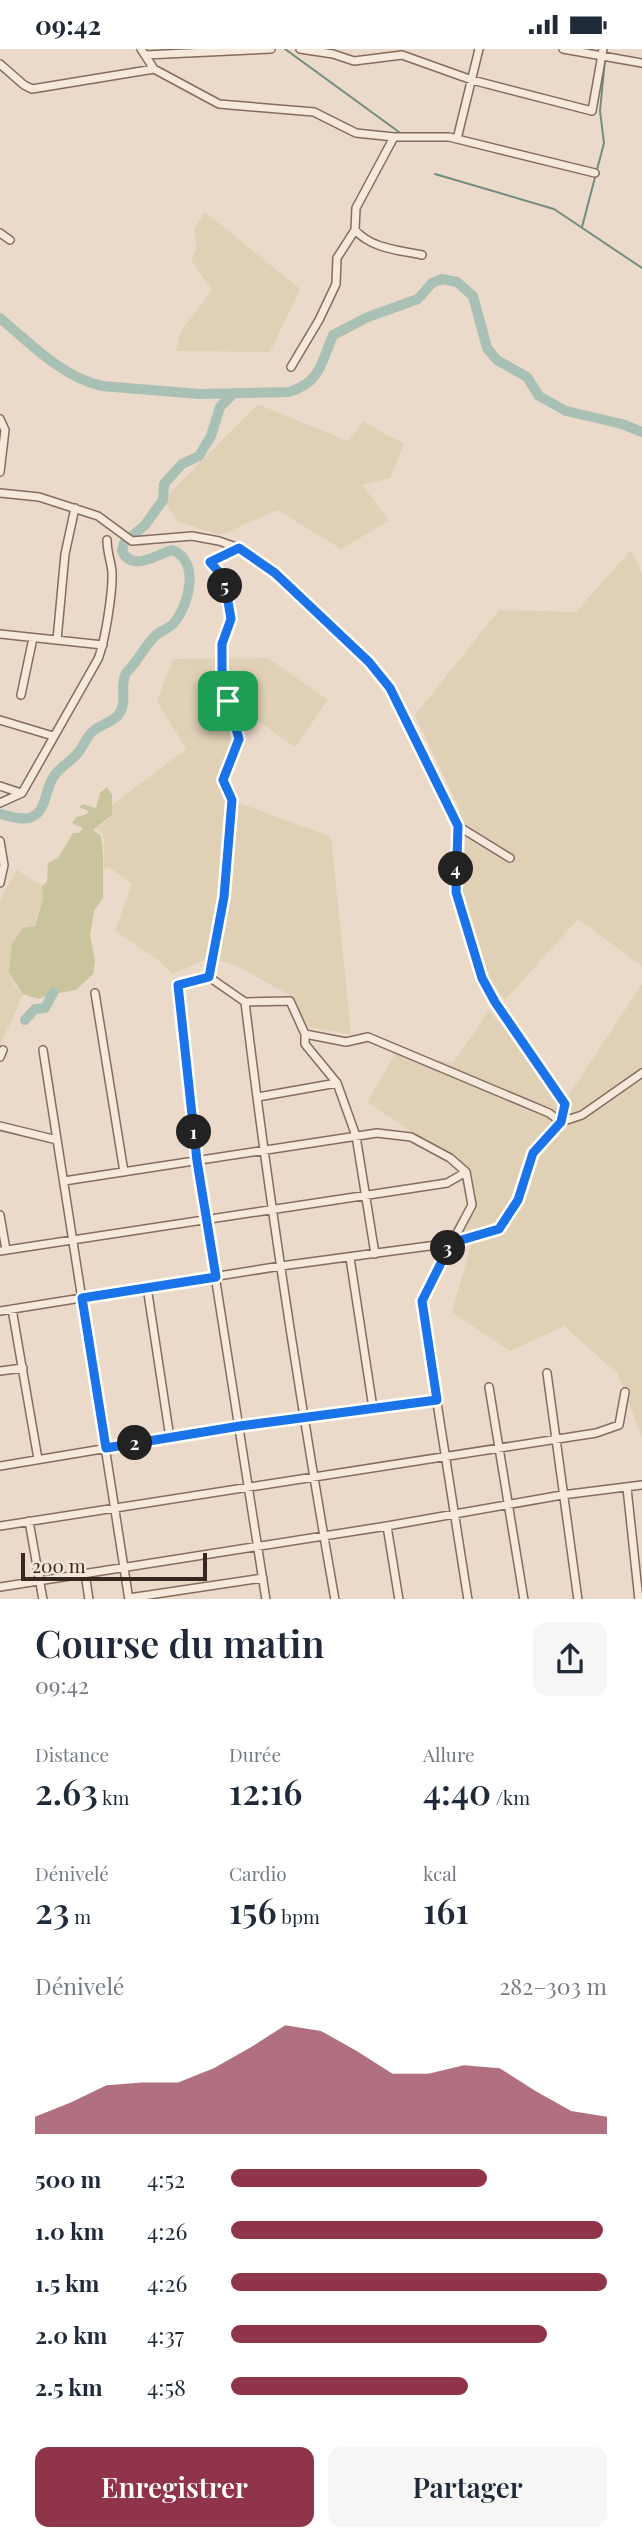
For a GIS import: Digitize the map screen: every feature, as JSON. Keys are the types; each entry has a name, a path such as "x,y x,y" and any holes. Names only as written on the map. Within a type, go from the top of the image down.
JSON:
{"street":[{"path":"143,52 271,49"},
{"path":"300,49 333,54 355,61 402,55 472,80 592,111 603,53"},
{"path":"457,139 479,49"},
{"path":"563,49 603,53 642,62"},
{"path":"143,52 154,69 219,104 314,112 356,133 457,139 595,173"},
{"path":"0,64 24,85 33,89 154,69"},
{"path":"292,367 336,284 337,258 355,230 356,208 394,137"},
{"path":"355,230 361,237 383,248 422,255"},
{"path":"0,233 10,240"},
{"path":"0,419 0,472"},
{"path":"0,493 39,497 75,508 105,521 128,539 192,536 239,548 275,573 369,662 390,688 458,826 456,892 482,978 495,1002 565,1104 561,1122"},
{"path":"57,640 65,554 75,508"},
{"path":"0,803 22,793 98,659 103,645 112,572 107,554 107,540"},
{"path":"209,977 224,897 232,800 223,780 239,739 222,669 222,644 231,619 224,578 210,562 239,548"},
{"path":"0,634 103,645"},
{"path":"21,695 33,638"},
{"path":"0,720 53,736"},
{"path":"0,786 22,793"},
{"path":"458,826 510,858"},
{"path":"0,841 5,866 0,883"},
{"path":"266,1599 197,1161 178,985 209,977 245,1002 290,1001 305,1034 305,1044 337,1083 356,1136 375,1254"},
{"path":"95,993 124,1172"},
{"path":"245,1002 281,1266 335,1599"},
{"path":"305,1034 346,1042 369,1037 548,1113 561,1122"},
{"path":"43,1050 129,1599 263,1578"},
{"path":"0,1311 281,1266 451,1243 499,1229 518,1200 533,1153 561,1122 582,1115 642,1073"},
{"path":"258,1097 337,1083"},
{"path":"0,1126 57,1140"},
{"path":"64,1181 377,1133 411,1137 450,1158 466,1172 472,1205 422,1301 468,1599"},
{"path":"0,1215 3,1250 447,1183 466,1172"},
{"path":"350,1258 373,1408"},
{"path":"147,1287 170,1438"},
{"path":"12,1309 38,1459"},
{"path":"0,1371 23,1368"},
{"path":"547,1373 578,1599"},
{"path":"489,1387 524,1599"},
{"path":"0,1525 596,1433 620,1425 625,1392"},
{"path":"0,1466 240,1426 437,1400"},
{"path":"0,1587 455,1515 562,1495 642,1485"},
{"path":"626,1488 639,1599"},
{"path":"29,1521 43,1599"},
{"path":"387,1526 399,1599"},
{"path":"85,1573 89,1599"}],"shaded area":[{"path":"205,212 300,289 270,352 176,351 180,333 212,290 191,260 197,248 194,229"},
{"path":"258,404 347,441 364,422 404,444 390,478 362,485 389,521 341,549 278,510 220,535 179,522 163,500"},
{"path":"631,550 642,573 642,966 578,919 505,1000 483,972 460,884 460,810 415,715 499,610 576,612"},
{"path":"268,658 328,700 295,747 247,713 219,769 239,803 331,837 351,1034 308,1027 291,996 239,967 210,957 172,974 158,960 115,931 132,884 109,867 104,870 104,839 102,832 94,827 102,825 112,815 112,805 186,749 157,701 173,659"},
{"path":"107,787 112,795 112,815 93,830 101,836 103,898 94,911 90,935 95,961 93,974 76,990 38,999 23,994 9,973 12,944 23,928 35,926 43,899 42,886 47,882 48,863 58,858 73,833 79,833 83,828 72,823 76,817 89,811 79,807 83,804 96,808 100,793"},
{"path":"17,870 42,886 43,899 34,926 9,973 15,986 23,994 0,1046 0,900"},
{"path":"642,984 642,1437 618,1374 564,1326 510,1351 452,1312 472,1241 450,1231 472,1200 459,1163 367,1102 397,1051 453,1063 489,1011 567,1098"}],"waterway":[{"path":"285,49 399,132"},
{"path":"582,227 604,143 600,111 605,60"},
{"path":"435,174 554,209 642,268"},
{"path":"0,318 60,367 87,382 102,386 199,394 289,392 300,388 314,377 333,335 368,317 418,299 432,283 442,279 457,282 473,296 487,348 497,360 527,377 539,396 566,411 622,424 642,432"},
{"path":"0,814 16,818 37,814 56,773 77,754 92,732 119,714 123,704 126,673 152,639 171,626 179,616 189,584 187,564 181,556 172,550 138,561 126,557 122,551 124,543 145,525 163,500 164,484 182,464 199,456 211,436 220,407 234,393"},
{"path":"25,1020 35,1009 45,1008 53,993"}],"route":[{"path":"239,548 275,573 369,662 390,688 458,826 456,892 482,978 495,1002 565,1104 561,1122 533,1153 518,1200 499,1229 451,1243 422,1301 437,1400 240,1426 106,1448 82,1298 216,1277 197,1161 178,985 209,977 224,897 232,800 223,780 239,739 228,701 222,669 222,644 231,619 224,578 210,562 239,548"}]}
